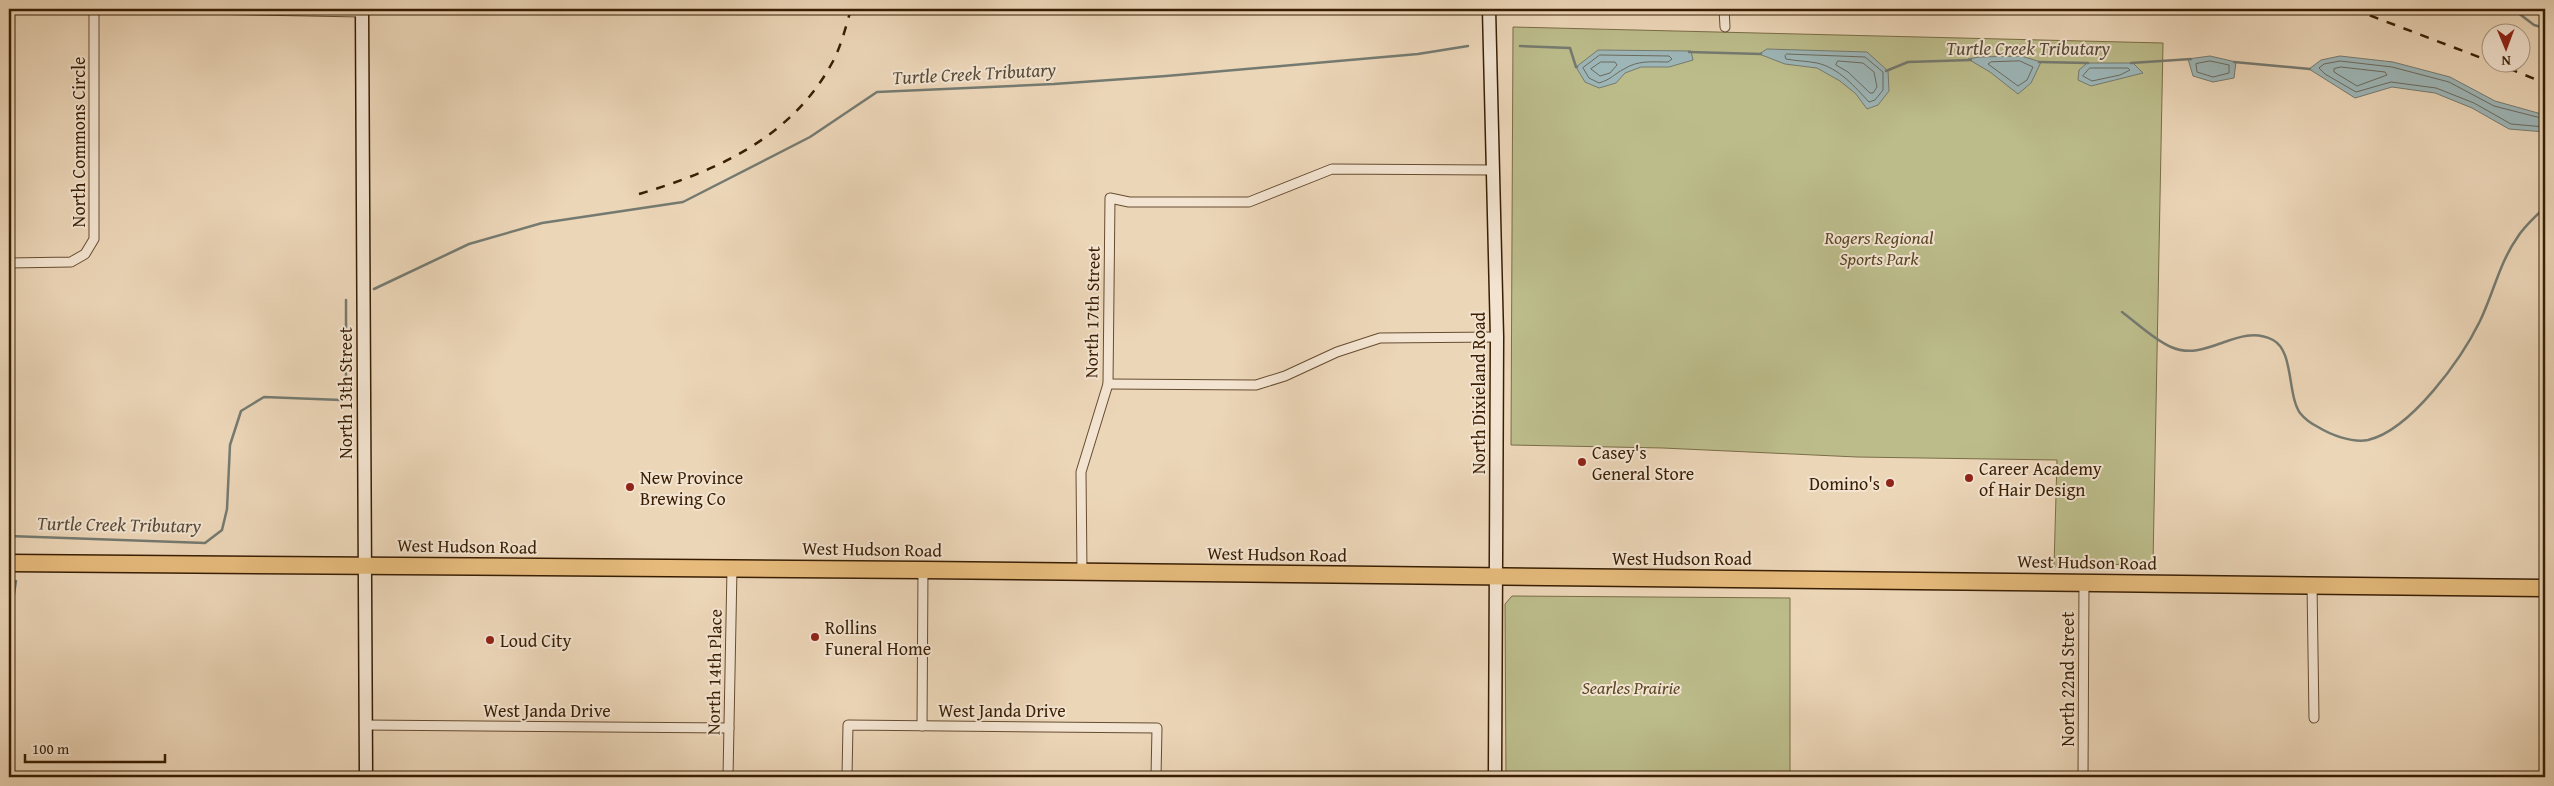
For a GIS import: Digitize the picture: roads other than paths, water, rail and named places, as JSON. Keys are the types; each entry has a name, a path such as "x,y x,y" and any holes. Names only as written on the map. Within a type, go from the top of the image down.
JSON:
{"highway":[{"name":"West Hudson Road","path":"9,562 2312,584 2545,588"}],"main road":[{"name":"North Dixieland Road","path":"1490,9 1497,337 1495,777"},
{"name":"North 13th Street","path":"362,10 363,566 366,777"}],"street":[{"name":"North Commons Circle","path":"9,263 71,262 85,254 94,239 94,9"},
{"path":"201,9 362,10"},
{"path":"1724,9 1725,27"},
{"name":"North 17th Street","path":"1082,572 1081,472 1108,384 1110,198 1129,202 1249,202 1332,169 1492,170"},
{"path":"1108,384 1256,385 1285,376 1336,352 1380,338 1497,337"},
{"name":"North 14th Place","path":"728,777 732,568"},
{"path":"922,726 923,570"},
{"name":"North 22nd Street","path":"2083,777 2084,582"},
{"path":"2312,584 2314,718"},
{"name":"West Janda Drive","path":"365,725 729,728"},
{"name":"West Janda Drive","path":"847,777 848,725 1156,728 1156,777"}],"water":[{"path":"1767,49 1867,52 1888,71 1889,91 1878,105 1867,109 1856,94 1840,81 1817,68 1785,64 1759,54"},
{"path":"1598,50 1691,51 1693,60 1669,67 1641,67 1625,73 1616,83 1599,88 1585,82 1576,67"},
{"path":"2021,56 2041,62 2031,83 2018,94 1990,72 1968,59 1979,57"},
{"path":"2210,56 2236,62 2234,78 2213,82 2193,76 2188,59"},
{"path":"2340,56 2393,62 2450,77 2495,101 2545,115 2545,132 2509,129 2472,108 2435,93 2392,87 2355,98 2309,69 2321,60"},
{"path":"2087,63 2133,63 2143,73 2091,86 2078,80 2079,70"}],"waterway":[{"path":"2513,9 2534,25 2545,28"},
{"name":"Turtle Creek Tributary","path":"374,289 469,244 542,223 683,202 810,137 877,92 1054,84 1166,76 1418,54 1468,46"},
{"name":"Turtle Creek Tributary","path":"1520,46 1570,48 1577,67"},
{"name":"Turtle Creek Tributary","path":"1689,52 1761,54"},
{"name":"Turtle Creek Tributary","path":"2131,63 2191,59"},
{"name":"Turtle Creek Tributary","path":"1886,71 1908,62 1971,60"},
{"name":"Turtle Creek Tributary","path":"2039,62 2088,63"},
{"name":"Turtle Creek Tributary","path":"2234,62 2310,69"},
{"path":"2122,312 2158,340 2184,351 2210,347 2247,336 2260,336 2273,340 2284,353 2293,395 2300,413 2313,424 2335,435 2355,440 2368,440 2384,434 2418,408 2448,372 2480,321 2511,247 2528,224 2540,212 2545,211"},
{"name":"Turtle Creek Tributary","path":"9,536 205,543 222,530 227,509 230,445 241,411 264,397 341,400 346,392 346,300"},
{"name":"Turtle Creek Tributary","path":"9,613 11,613 16,581"}],"railway":[{"path":"639,194 668,185 724,162 750,148 774,131 796,111 815,89 832,63 841,43 851,9"},
{"path":"2353,9 2482,58"},
{"path":"2517,72 2545,83"}],"place":[{"name":"Casey's General Store","path":"1582,462"},
{"name":"Career Academy of Hair Design","path":"1969,478"},
{"name":"Domino's","path":"1890,483"},
{"name":"New Province Brewing Co","path":"630,487"},
{"name":"Rollins Funeral Home","path":"815,637"},
{"name":"Loud City","path":"490,640"}],"park label":[{"name":"Rogers Regional Sports Park","path":"1879,247"},
{"name":"Searles Prairie","path":"1631,687"}]}
